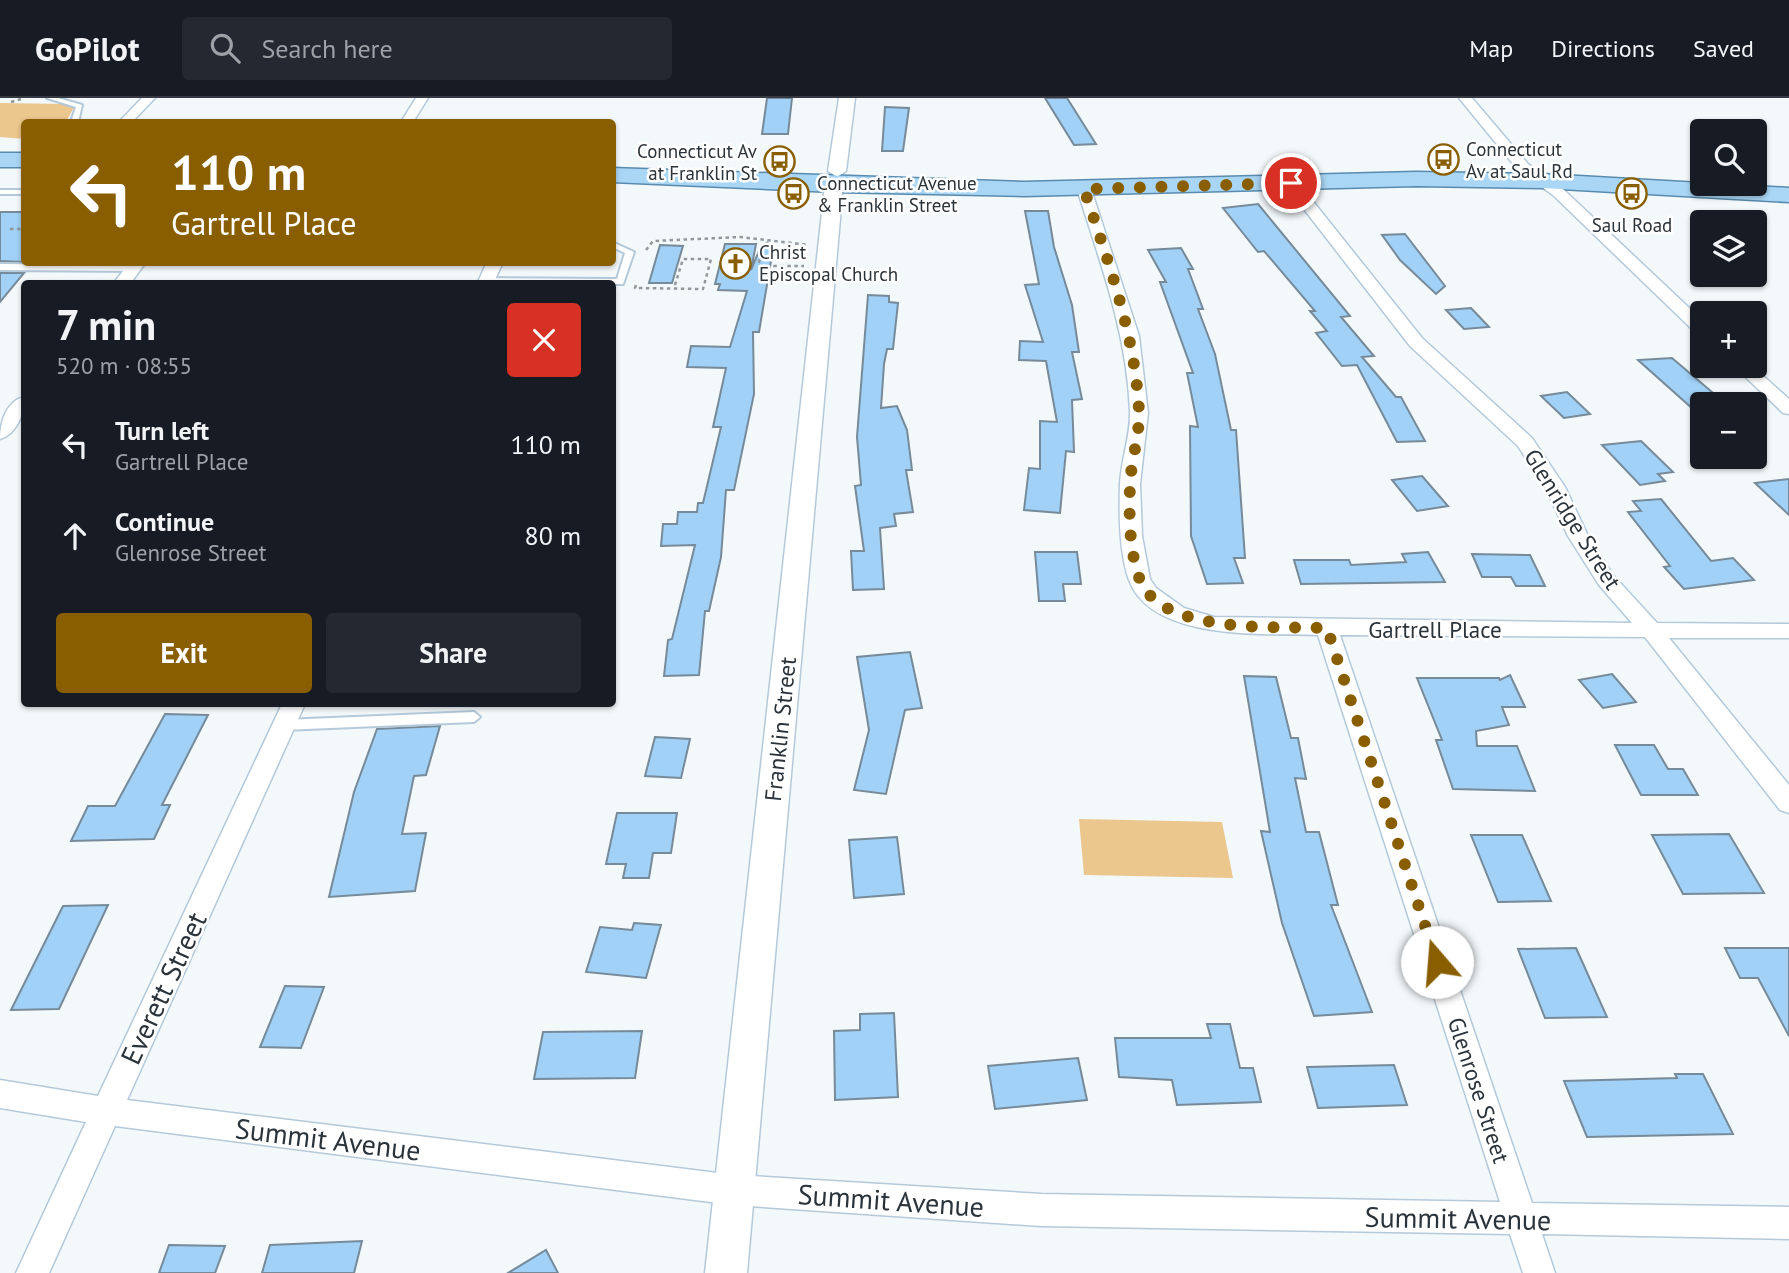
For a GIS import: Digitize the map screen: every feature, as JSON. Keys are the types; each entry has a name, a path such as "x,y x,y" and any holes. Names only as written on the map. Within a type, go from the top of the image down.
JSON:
{"main road":[{"path":"0,145 21,145"},
{"path":"0,160 21,160"},
{"path":"616,160 835,178 1084,189 1416,179 1543,181 1789,195"},
{"path":"616,175 743,181 835,178 929,180 953,173 1523,167 1690,173"},
{"path":"1767,178 1789,180"}],"street":[{"path":"128,119 149,98"},
{"path":"409,119 422,98"},
{"name":"Franklin Street","path":"726,1273 826,256 847,98"},
{"path":"1465,98 1523,167 1558,192 1690,318"},
{"name":"Glenridge Street","path":"1291,183 1416,342 1525,442 1555,487 1578,537 1606,580 1651,630 1789,803"},
{"name":"Gartrell Place","path":"1084,189 1130,335 1139,413 1130,484 1132,536 1140,580 1149,593 1176,613 1214,624 1327,628 1789,631"},
{"path":"124,280 136,266"},
{"path":"1755,378 1789,408"},
{"path":"0,433 21,406"},
{"name":"Glenrose Street","path":"1327,628 1539,1273"},
{"name":"Everett Street","path":"32,1273 288,715"},
{"name":"Summit Avenue","path":"0,1094 107,1111 734,1190 1041,1210 1789,1223"}],"lane":[{"path":"50,98 80,106 76,119"},
{"path":"0,192 21,192"},
{"path":"616,246 630,251 620,282 616,282"},
{"path":"0,267 68,266"},
{"path":"288,715 474,717"}],"path":[{"path":"11,102 21,99"},
{"path":"10,229 21,229"},
{"path":"643,262 648,244 660,239 686,241 740,237 826,256"},
{"path":"769,242 760,249 759,266 826,256"},
{"path":"639,275 635,288 703,289 711,259 683,259 674,288"}],"shaded area":[{"path":"0,103 68,104 74,107 68,119 21,119 21,139 0,137"},
{"path":"1079,819 1222,822 1233,878 1084,875"}],"building":[{"path":"767,98 792,98 788,134 762,134"},
{"path":"1045,98 1067,98 1096,144 1074,145"},
{"path":"885,107 909,108 903,151 882,151"},
{"path":"1258,204 1350,316 1341,317 1374,356 1362,357 1396,397 1401,397 1425,441 1397,442 1357,365 1342,366 1316,333 1327,331 1310,311 1315,311 1264,251 1258,252 1223,208"},
{"path":"1025,211 1048,211 1054,247 1072,305 1079,352 1072,352 1082,399 1072,400 1074,452 1066,451 1060,513 1024,510 1029,468 1040,469 1040,421 1057,422 1046,361 1019,360 1020,341 1043,342 1025,285 1039,284"},
{"path":"0,212 21,212 21,262 0,261"},
{"path":"1405,234 1445,286 1436,294 1400,260 1382,235"},
{"path":"725,244 756,244 751,270 761,246 773,249 759,332 753,332 754,394 734,490 726,490 721,557 709,611 705,611 699,675 664,676 668,640 672,639 695,545 661,546 663,524 677,524 678,512 697,512 698,503 703,503 721,427 713,427 726,368 687,367 691,346 730,347 747,291 718,290 720,284 715,284"},
{"path":"660,245 683,246 672,283 649,283"},
{"path":"1181,248 1193,269 1188,269 1203,309 1198,309 1215,354 1231,430 1236,430 1245,558 1234,558 1243,583 1207,584 1191,536 1190,426 1198,427 1187,373 1193,373 1160,282 1166,282 1148,250"},
{"path":"0,273 24,273 0,302"},
{"path":"868,295 889,296 889,302 898,303 893,349 887,349 884,364 881,408 897,406 907,430 912,470 906,470 913,512 894,514 896,526 880,528 884,589 853,590 851,551 864,551 855,486 861,485 857,437"},
{"path":"1471,308 1489,327 1464,329 1446,310"},
{"path":"1672,358 1690,373 1690,378 1695,378 1712,392 1690,392 1690,406 1638,360"},
{"path":"1567,392 1590,414 1564,418 1541,396"},
{"path":"1641,441 1673,472 1658,474 1665,481 1640,485 1602,445"},
{"path":"1422,476 1448,506 1417,511 1392,480"},
{"path":"1789,479 1789,515 1755,483"},
{"path":"1661,499 1711,561 1733,558 1754,580 1684,589 1664,567 1670,566 1628,512 1641,511 1633,501"},
{"path":"1035,552 1077,552 1081,584 1063,584 1065,601 1039,601"},
{"path":"1428,552 1445,582 1301,584 1294,560 1349,560 1351,565 1406,562 1402,554"},
{"path":"1472,554 1530,555 1545,586 1516,586 1511,577 1482,577"},
{"path":"910,652 922,708 905,710 886,794 854,790 869,730 857,657"},
{"path":"1612,674 1636,702 1603,708 1579,680"},
{"path":"1510,675 1525,707 1502,707 1509,725 1476,731 1477,746 1517,746 1535,791 1453,789 1436,740 1442,740 1417,678 1500,680"},
{"path":"1244,676 1276,677 1291,738 1298,738 1306,779 1295,778 1306,832 1319,832 1338,905 1331,905 1372,1012 1314,1016 1282,923 1261,831 1270,832"},
{"path":"165,714 208,715 162,805 170,805 154,839 71,841 88,806 115,806"},
{"path":"440,726 426,775 414,776 402,834 426,833 415,891 329,897 354,792 377,729"},
{"path":"655,737 690,739 681,778 645,776"},
{"path":"1615,745 1654,745 1668,769 1683,769 1698,795 1641,795"},
{"path":"617,813 677,813 671,853 653,853 649,878 623,878 626,864 606,864"},
{"path":"1729,834 1764,893 1683,894 1652,835"},
{"path":"1471,835 1522,835 1551,901 1498,902"},
{"path":"897,837 904,894 854,898 849,840"},
{"path":"108,905 59,1009 11,1010 63,906"},
{"path":"634,923 661,925 646,978 586,972 600,927 632,930"},
{"path":"1576,948 1607,1017 1545,1018 1518,949"},
{"path":"1725,948 1789,948 1789,1036 1758,978 1740,978"},
{"path":"285,986 324,987 301,1048 260,1047"},
{"path":"894,1013 898,1097 835,1100 834,1031 860,1030 860,1014"},
{"path":"1207,1024 1230,1024 1240,1068 1253,1068 1261,1102 1177,1105 1172,1080 1119,1077 1115,1038 1211,1038"},
{"path":"642,1031 635,1078 534,1079 543,1032"},
{"path":"1078,1058 1087,1100 995,1109 988,1066"},
{"path":"1394,1065 1407,1105 1318,1108 1307,1067"},
{"path":"1675,1074 1703,1074 1733,1134 1587,1137 1564,1081 1677,1078"},
{"path":"362,1241 354,1273 262,1273 270,1245"},
{"path":"169,1245 225,1246 215,1273 159,1273"},
{"path":"546,1250 558,1273 508,1273"}],"place":[{"name":"Connecticut Av at Saul Rd","path":"1443,160"},
{"name":"Connecticut Av at Franklin St","path":"780,162"},
{"name":"Connecticut Avenue & Franklin Street","path":"794,194"},
{"name":"Saul Road","path":"1632,194"},
{"name":"Christ Episcopal Church","path":"736,263"}],"route":[{"path":"1291,183 1084,189 1130,335 1139,413 1130,484 1132,536 1140,580 1149,593 1176,613 1214,624 1327,628 1437,962"}]}
